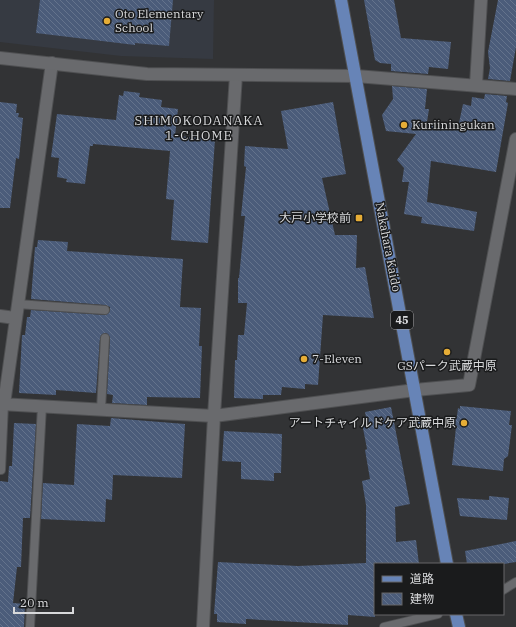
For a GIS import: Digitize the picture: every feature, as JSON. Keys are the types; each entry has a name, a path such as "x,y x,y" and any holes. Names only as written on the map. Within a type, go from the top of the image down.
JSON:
{"main road":[{"name":"Nakahara Kaido","path":"341,0 447,563"},
{"path":"456,615 459,627"}],"street":[{"path":"476,85 481,0"},
{"path":"0,58 147,74 356,76 516,89"},
{"path":"52,63 2,404 214,416 415,390 469,385 516,139"},
{"path":"203,627 214,416 236,75"},
{"path":"0,316 15,318"}],"lane":[{"path":"17,304 105,310"},
{"path":"101,409 105,338"},
{"path":"1,470 2,404"},
{"path":"30,627 42,406"},
{"path":"504,589 516,582"},
{"path":"384,627 434,615"}],"shaded area":[{"name":"Oto Elementary School","path":"0,0 214,0 213,59 121,56 0,42"}],"building":[{"path":"40,0 173,0 169,46 135,43 135,45 36,33"},
{"path":"364,0 394,0 401,38 451,42 448,69 429,67 428,74 391,71 391,64 380,63 375,60"},
{"path":"498,0 516,0 516,47 510,81 488,79 490,68 488,52"},
{"path":"392,86 427,89 425,109 429,109 427,122 459,123 463,104 471,106 472,97 484,99 485,94 507,96 506,102 508,103 496,172 431,161 427,202 477,212 474,231 421,223 422,217 404,214 409,182 402,182 404,168 397,160 416,134 386,131 382,115 393,99"},
{"path":"124,91 140,93 139,97 162,100 161,107 178,109 175,136 215,139 208,243 171,240 174,200 166,199 170,151 93,144 93,146 90,146 85,184 66,182 67,179 57,177 59,158 51,157 57,114 116,120 119,95 123,96"},
{"path":"0,102 17,104 16,113 19,113 18,117 23,118 19,159 16,158 10,208 0,208"},
{"path":"333,102 346,174 322,178 335,235 357,235 356,268 365,267 374,318 323,315 318,385 305,384 305,389 282,387 281,395 263,395 263,399 234,398 235,360 237,360 238,335 244,335 247,303 238,303 238,278 245,216 241,216 246,167 244,166 245,146 288,149 281,111"},
{"path":"38,240 68,242 67,251 183,259 180,307 201,308 199,346 202,346 200,398 147,397 147,405 112,403 113,395 107,394 110,338 108,334 105,333 100,338 96,393 56,390 56,395 19,393 22,335 25,335 27,317 30,317 31,310 105,315 110,311 110,307 105,305 31,299 35,247 37,247"},
{"path":"460,406 511,411 509,425 512,425 508,456 504,459 503,471 452,465 456,427 451,421 457,416 458,408 460,409"},
{"path":"391,407 410,504 395,507 396,542 416,540 419,563 374,563 375,617 348,615 348,625 246,619 246,624 217,622 217,614 214,614 218,562 298,566 366,563 366,505 362,481 370,479 365,450 367,449 362,423 367,422 365,412"},
{"path":"111,418 185,424 182,478 113,475 112,500 106,499 105,522 41,519 43,483 74,485 77,424 110,426"},
{"path":"14,423 36,424 30,518 23,518 21,567 17,567 13,603 25,604 24,627 0,627 0,481 8,482 9,466 12,466"},
{"path":"224,431 282,434 281,473 274,473 274,481 241,479 241,462 222,461"},
{"path":"489,496 509,498 507,520 460,516 457,498 489,500"},
{"path":"516,541 516,562 504,564 467,563 465,551"}],"place":[{"name":"Oto Elementary School","path":"107,21"},
{"name":"Kuriiningukan","path":"404,125"},
{"name":"大戸小学校前","path":"359,218"},
{"name":"GSパーク武蔵中原","path":"447,352"},
{"name":"7-Eleven","path":"304,359"},
{"name":"アートチャイルドケア武蔵中原","path":"464,423"}],"district":[{"name":"SHIMOKODANAKA 1-CHOME","path":"199,128"}]}
